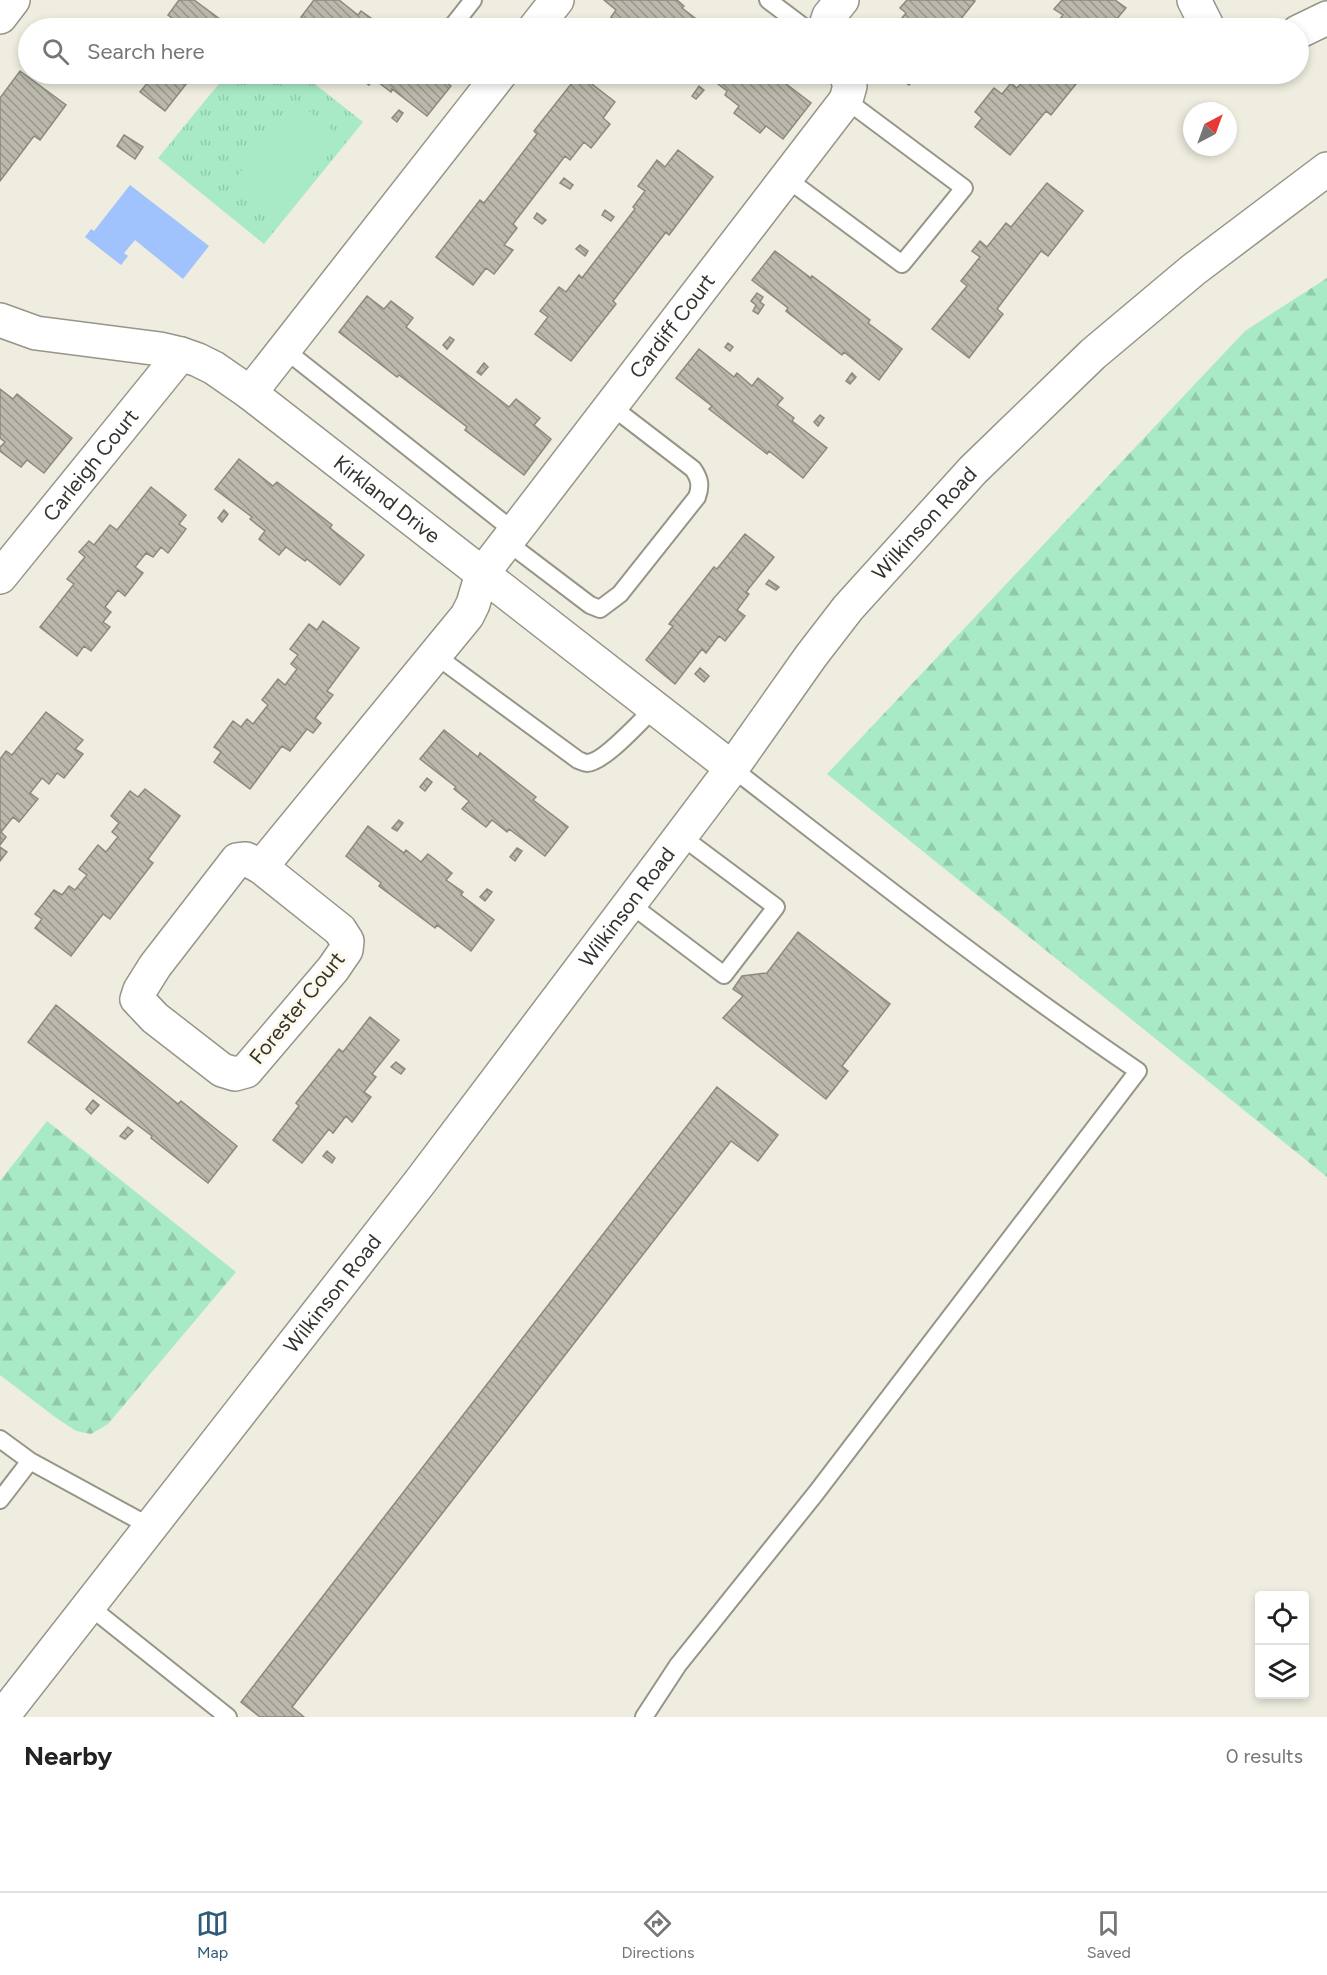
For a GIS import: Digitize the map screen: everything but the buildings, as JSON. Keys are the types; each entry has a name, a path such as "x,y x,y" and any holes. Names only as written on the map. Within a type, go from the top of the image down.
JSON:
{"street":[{"path":"0,17 13,0"},
{"path":"543,18 557,0"},
{"path":"828,18 842,0"},
{"path":"1194,0 1203,18"},
{"path":"1309,27 1327,18"},
{"path":"250,393 492,84"},
{"name":"Cardiff Court","path":"483,574 786,178 846,87"},
{"name":"Wilkinson Road","path":"2,1717 420,1182 732,768 848,608 972,470 1102,346 1193,270 1327,169"},
{"name":"Kirkland Drive","path":"0,320 36,333 160,349 181,354 214,368 250,393 732,768"},
{"name":"Carleigh Court","path":"0,578 181,354"},
{"path":"261,867 466,616 474,604 483,574"},
{"name":"Forester Court","path":"246,859 261,867 340,930 347,941 346,950 333,969 246,1071 235,1074 222,1070 155,1018 137,999 155,966 237,860 246,859"}],"lane":[{"path":"459,18 473,0"},
{"path":"768,0 792,18"},
{"path":"786,178 902,264 964,188 846,87"},
{"path":"284,349 590,605 600,609 610,604 620,594 697,497 700,488 699,477 693,469 611,406"},
{"path":"435,654 578,760 587,763 599,759 610,751 654,708"},
{"path":"644,1717 678,1665 816,1493 1138,1071 987,965 732,768"},
{"path":"630,904 724,975 776,907 681,836"},
{"path":"0,1438 30,1461 151,1527"},
{"path":"0,1500 30,1461"},
{"path":"89,1606 228,1717"}],"green space":[{"path":"219,84 315,84 363,122 264,244 158,158"},
{"path":"297,102 342,138 274,221 230,185"},
{"path":"1327,278 1327,1177 827,774 1245,331"},
{"path":"47,1121 236,1272 108,1424 91,1434 76,1431 0,1375 0,1181"}],"water":[{"path":"130,185 209,246 183,279 135,240 124,253 128,256 121,265 85,237 91,229 94,231"}]}
